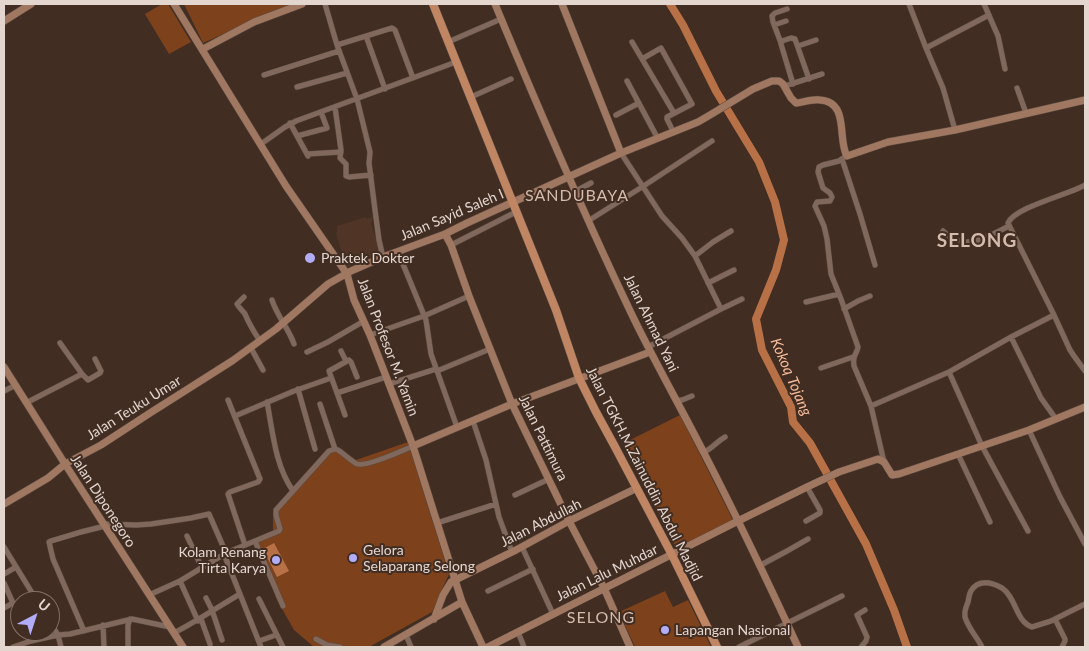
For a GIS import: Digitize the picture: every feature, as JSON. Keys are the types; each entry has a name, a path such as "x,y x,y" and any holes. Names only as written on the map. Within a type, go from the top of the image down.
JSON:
{"main road":[{"name":"Jalan TGKH.M.Zainuddin Abdul Madjid","path":"433,4 556,310 580,378 672,555 717,647"}],"street":[{"path":"4,22 31,4"},
{"name":"Jalan Profesor M. Yamin","path":"174,4 286,186 347,274 354,300 370,335 413,446 462,602 483,647"},
{"path":"203,49 254,22 302,4"},
{"path":"325,4 338,48 357,99 370,152 379,240 383,257"},
{"name":"Jalan Ahmad Yani","path":"495,4 574,192 649,349 704,452 798,647"},
{"path":"562,4 621,153 662,216 695,256 721,309"},
{"path":"909,4 943,88 955,130"},
{"path":"984,4 998,36 1005,69"},
{"path":"787,9 773,14 772,18 794,84"},
{"path":"926,48 989,15"},
{"path":"448,42 501,19"},
{"path":"774,25 786,21"},
{"path":"264,75 366,36 394,28 413,78"},
{"path":"366,36 385,89"},
{"path":"781,42 795,39 809,79"},
{"path":"798,46 816,40"},
{"path":"632,42 674,113"},
{"path":"642,59 661,48 692,104 669,115 667,119 673,131"},
{"path":"261,144 290,123 456,62"},
{"path":"297,87 347,73"},
{"path":"822,74 785,86 796,103 821,100 830,102 840,118 844,157 875,266"},
{"path":"471,97 510,79"},
{"path":"627,81 657,137"},
{"name":"Jalan Sayid Saleh I","path":"283,322 328,284 351,271 445,234 657,137 698,122 760,85 779,81 785,86"},
{"path":"1016,88 1026,113"},
{"path":"1085,100 955,130 888,142 844,157 819,167 818,172 823,188 830,192 832,197 830,201 817,202 815,206 824,226 829,246 830,270 858,346 853,357 854,366 871,406 884,462 894,476 1029,430 1085,407"},
{"path":"616,116 639,103"},
{"path":"335,107 341,152 340,158 346,164 346,176 371,175"},
{"path":"297,136 327,128 321,112"},
{"path":"290,123 307,155 341,152"},
{"path":"588,221 712,141"},
{"path":"574,192 591,184"},
{"path":"1085,185 1041,202 1022,211 1008,221 1074,356 1085,371"},
{"path":"451,245 516,212"},
{"path":"943,231 954,240 974,242 1009,226"},
{"path":"695,256 731,231"},
{"name":"Jalan Pattimura","path":"445,234 451,245 512,404 604,588 630,647"},
{"path":"398,252 428,325 431,354 457,427"},
{"path":"708,283 734,270"},
{"path":"806,302 839,294"},
{"path":"370,335 424,316 469,296"},
{"path":"844,309 870,296"},
{"path":"244,297 237,304 260,341"},
{"path":"320,404 335,449 356,463 361,464 374,461 649,349 742,299"},
{"path":"272,300 294,344"},
{"path":"871,406 949,372 1054,315"},
{"path":"307,352 364,321"},
{"name":"Jalan Teuku Umar","path":"4,504 48,478 64,464 101,446 129,426 232,361 283,322"},
{"path":"1011,337 1041,398 1056,419"},
{"path":"60,343 88,380 100,373 96,359"},
{"path":"251,348 263,370"},
{"path":"337,394 387,380 436,370 490,348"},
{"path":"341,351 346,361"},
{"path":"820,368 853,357"},
{"path":"345,415 329,373 330,370 350,360 357,377"},
{"name":"Jalan Diponegoro","path":"4,367 64,464 183,647"},
{"path":"949,372 982,446 1028,531"},
{"path":"26,404 82,374"},
{"path":"235,416 298,389 331,378"},
{"path":"4,391 16,385"},
{"path":"298,389 315,449"},
{"path":"676,401 692,396"},
{"path":"228,400 260,480 228,494 245,545"},
{"path":"267,402 278,460 284,476 293,491"},
{"path":"473,421 486,460 496,504 512,552"},
{"path":"1029,430 1060,497 1085,544"},
{"path":"704,452 711,449 716,442 725,437"},
{"path":"149,595 180,581 225,554 280,530 275,511 329,451 335,449"},
{"path":"958,454 990,522"},
{"name":"Jalan Lalu Muhdar","path":"488,647 839,472 874,460 882,460 884,462"},
{"path":"515,495 549,479"},
{"path":"806,520 820,513 810,486"},
{"name":"Jalan Abdullah","path":"455,579 637,488"},
{"path":"437,523 496,504"},
{"path":"84,631 53,560 49,542 104,525 151,524 209,514 261,647"},
{"path":"187,536 202,568"},
{"path":"759,566 808,539"},
{"path":"255,541 282,606"},
{"path":"4,547 31,591"},
{"path":"522,547 553,614"},
{"path":"4,574 16,567"},
{"path":"488,591 533,569"},
{"path":"434,619 446,588 455,579"},
{"path":"180,581 210,644"},
{"path":"4,583 13,603 4,608"},
{"path":"982,647 969,626 965,612 970,592 981,583 990,583 1007,592 1023,621 1029,627 1055,619 1085,604"},
{"path":"60,635 84,631 130,619 136,619 172,630 199,620 240,594"},
{"path":"739,647 842,596"},
{"path":"206,598 222,640"},
{"path":"259,599 282,647"},
{"path":"384,647 462,602"},
{"path":"861,647 867,637 858,615 865,610"},
{"path":"128,647 128,625 130,619"},
{"path":"1055,619 1065,639 1062,647"},
{"path":"103,625 104,647"},
{"path":"518,632 524,647"},
{"path":"259,641 276,635"},
{"path":"406,635 411,647"},
{"path":"316,639 327,645 340,647"},
{"path":"13,647 31,641"}],"shaded area":[{"path":"162,4 168,4 191,42 169,54 145,14"},
{"path":"184,4 292,4 203,43"},
{"path":"366,217 367,219 373,217 371,224 381,253 348,267 346,266 336,233 337,226"},
{"path":"680,415 733,520 676,548 624,443"},
{"name":"Gelora Selaparang Selong","path":"408,442 449,574 432,612 369,647 314,647 294,630 276,598 258,542 273,532 273,511 335,446 356,460"},
{"name":"Kolam Renang Tirta Karya","path":"274,543 289,571 277,577 263,549"},
{"name":"Lapangan Nasional","path":"665,591 673,607 688,600 711,647 635,647 619,612"}],"waterway":[{"name":"Kokoq Tojang","path":"670,4 683,25 716,91 759,162 775,202 784,240 776,270 756,319 762,350 791,407 793,422 810,443 866,544 894,610 907,647"}],"place":[{"name":"Praktek Dokter","path":"310,258"},
{"name":"Gelora Selaparang Selong","path":"353,558"},
{"name":"Kolam Renang Tirta Karya","path":"276,560"},
{"name":"Lapangan Nasional","path":"665,630"}],"district":[{"name":"SANDUBAYA","path":"577,196"},
{"name":"SELONG","path":"977,241"},
{"name":"SELONG","path":"601,618"}]}
